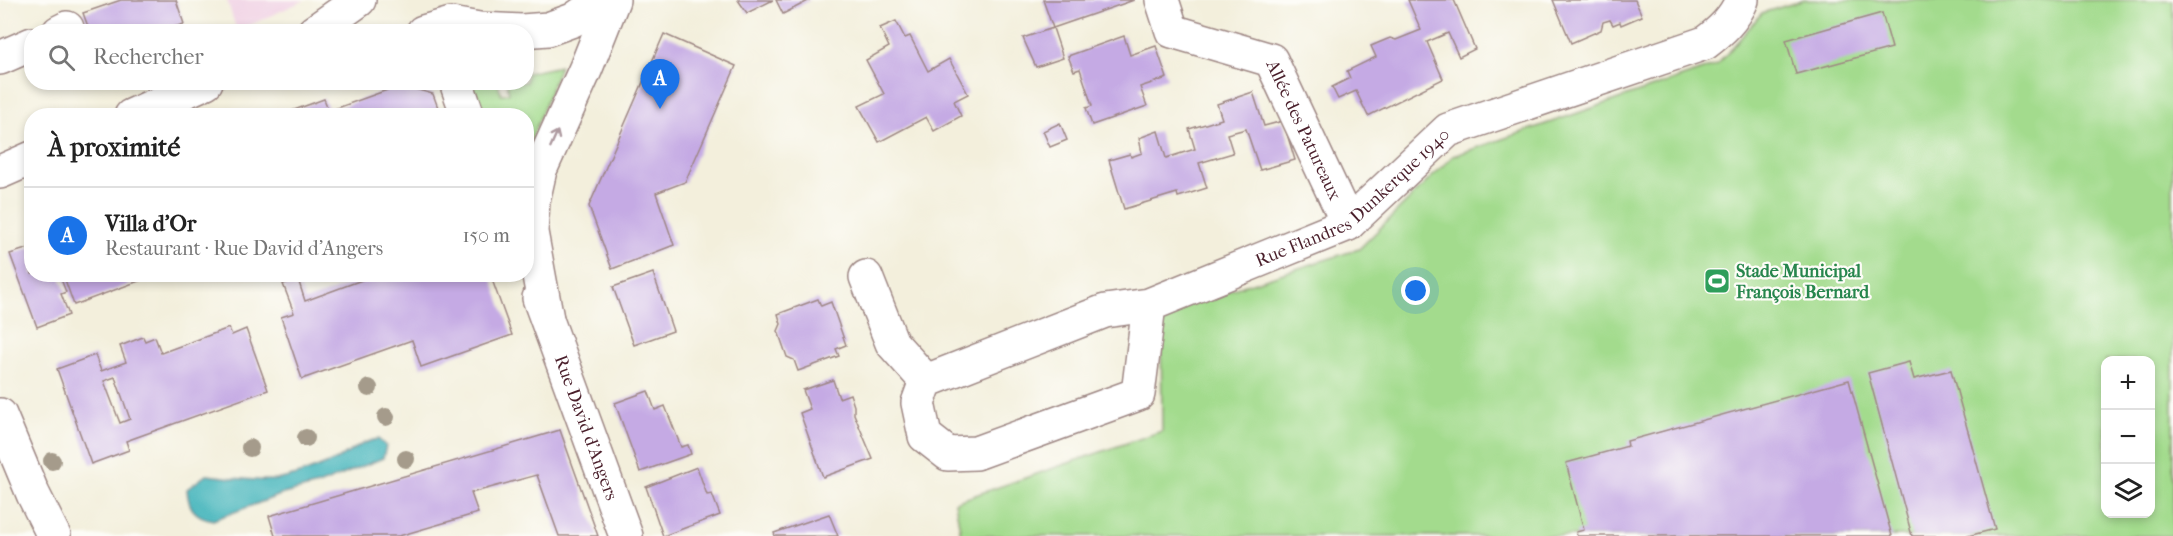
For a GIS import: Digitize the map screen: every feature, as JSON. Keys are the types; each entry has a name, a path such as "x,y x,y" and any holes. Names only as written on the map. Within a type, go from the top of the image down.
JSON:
{"street":[{"path":"325,24 359,0"},
{"path":"534,30 548,29 573,20 602,0"},
{"name":"Rue David d'Angers","path":"534,197 540,170 586,68 613,0"},
{"name":"Allée des Patureaux","path":"1162,0 1172,31 1270,60 1348,224"},
{"name":"Rue Flandres Dunkerque 1940","path":"926,381 1106,311 1149,305 1348,224 1448,130 1705,43 1721,31 1736,13 1742,0"},
{"path":"0,58 24,48"},
{"path":"149,108 188,90"},
{"path":"459,90 465,108"},
{"path":"0,172 24,162"},
{"name":"Rue David d'Angers","path":"534,248 547,319"},
{"path":"866,277 892,343 926,381 918,404 925,436 948,454 976,453 1138,394 1149,305"},
{"name":"Rue David d'Angers","path":"532,282 626,536"},
{"path":"0,415 33,494 54,536"}],"shaded area":[{"path":"227,0 305,0 252,24 235,24"}],"green space":[{"name":"Stade Municipal François Bernard","path":"1804,0 2173,0 2173,536 961,536 955,502 1162,431 1161,312 1359,249 1453,156 1717,65 1762,13"},
{"path":"560,66 534,133 534,108 476,108 470,90 500,90 501,94 509,93 508,90 534,90 534,72"}],"water":[{"path":"378,439 386,446 383,458 318,485 283,494 213,520 197,514 189,501 187,489 206,475 258,480 282,479 319,467 365,443"}],"building":[{"path":"121,0 176,0 184,24 87,24 83,13"},
{"path":"738,0 773,0 747,13"},
{"path":"776,0 810,0 783,14"},
{"path":"1043,0 1134,0 1053,28"},
{"path":"1408,0 1454,0 1475,49 1459,57 1448,33 1427,42 1443,79 1368,116 1356,91 1338,99 1332,87 1350,78 1347,71 1376,57 1371,46 1390,38 1396,40 1421,30"},
{"path":"1553,0 1635,0 1642,16 1621,25 1620,22 1613,25 1610,20 1603,22 1601,30 1571,43"},
{"path":"1882,13 1892,48 1796,74 1786,40"},
{"path":"896,21 905,38 910,36 928,71 949,59 968,94 954,101 961,116 934,131 926,117 879,142 859,106 884,94 866,60 889,47 880,28"},
{"path":"1053,28 1063,58 1036,67 1023,38"},
{"path":"664,34 736,66 685,182 656,193 674,245 612,269 589,206"},
{"path":"1124,36 1130,55 1156,46 1167,78 1140,87 1147,106 1092,125 1086,108 1092,106 1080,69 1074,71 1068,56"},
{"path":"387,90 419,90 433,94 438,108 337,108"},
{"path":"1253,92 1264,126 1283,121 1295,160 1260,170 1246,129 1227,134 1233,153 1199,163 1207,188 1178,197 1177,193 1124,209 1109,160 1142,153 1139,138 1158,131 1166,158 1195,149 1189,129 1222,119 1217,104"},
{"path":"324,99 328,108 300,108"},
{"path":"1060,123 1067,140 1050,147 1043,131"},
{"path":"24,250 24,282 62,282 66,292 61,294 69,315 37,327 10,254"},
{"path":"653,273 673,331 634,345 613,287"},
{"path":"66,282 136,282 74,305"},
{"path":"299,282 305,301 356,282 493,282 512,335 421,367 412,340 302,379 281,317 294,313 283,284"},
{"path":"818,299 821,306 831,302 846,345 836,349 839,356 798,371 794,360 787,357 778,331 781,324 778,314"},
{"path":"229,328 232,335 246,329 268,390 126,441 129,450 91,464 57,369 95,355 101,371 126,362 120,346 143,337 145,341 155,337 161,353","holes":["115,377 130,419 120,423 104,381"]},
{"path":"1909,362 1914,379 1951,370 1995,529 1968,536 1912,536 1868,373"},
{"path":"833,380 839,398 850,394 854,414 873,459 823,477 800,413 810,409 803,390"},
{"path":"1849,380 1892,536 1577,536 1576,532 1584,530 1566,463 1628,446 1627,441"},
{"path":"648,391 655,410 665,406 681,447 688,445 691,454 640,472 615,403"},
{"path":"560,430 598,536 559,536 537,475 471,493 478,513 399,536 275,536 269,516"},
{"path":"697,467 707,495 712,494 720,515 663,536 646,487"},
{"path":"829,514 838,536 775,536 774,533"}],"place":[{"name":"Villa d'Or","path":"660,109"},
{"name":"Stade Municipal François Bernard","path":"1717,281"}]}
